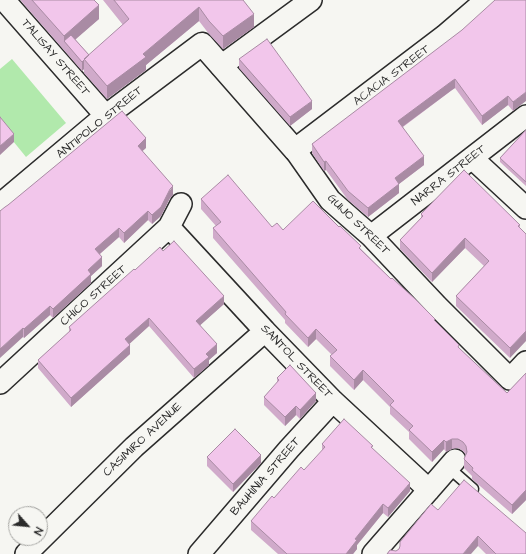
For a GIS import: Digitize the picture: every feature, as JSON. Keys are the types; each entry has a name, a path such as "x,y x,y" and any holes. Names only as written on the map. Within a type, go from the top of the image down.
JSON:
{"street":[{"name":"TALISAY STREET","path":"4,0 106,116"},
{"path":"222,66 311,0"},
{"name":"ACACIA STREET","path":"295,150 445,36 487,0"},
{"name":"ANTIPOLO STREET","path":"0,205 106,116 202,44"},
{"name":"GUIJO STREET","path":"202,44 295,150 330,200 371,236 437,306 510,379 526,362"},
{"name":"NARRA STREET","path":"371,236 526,116"},
{"path":"472,158 526,208"},
{"name":"CHICO STREET","path":"0,383 170,228 181,204"},
{"name":"SANTOL STREET","path":"170,228 265,331 333,400 429,490"},
{"name":"CASIMIRO AVENUE","path":"26,554 134,447 265,331"},
{"name":"BAUHINIA STREET","path":"199,554 333,400"},
{"path":"381,549 452,463"}],"lane":[{"path":"452,463 478,493"}],"green space":[{"path":"12,59 66,123 26,157 0,125 0,69"}],"building":[{"path":"32,0 94,0 99,5 64,36"},
{"path":"114,0 243,0 254,14 223,36 209,21 199,7 143,54 146,57 107,86 84,59 129,19"},
{"path":"495,0 526,0 526,92 513,102 508,96 482,116 455,79 452,81 398,121 424,156 395,178 399,184 368,208 348,191 326,161 324,162 312,144 462,30"},
{"path":"71,35 89,55 82,62 64,41"},
{"path":"267,39 312,101 290,117 239,59"},
{"path":"122,111 146,138 138,146 173,186 161,207 152,215 148,211 124,233 119,228 95,249 102,257 88,270 91,274 53,309 50,306 0,349 0,211"},
{"path":"0,117 14,134 0,146"},
{"path":"526,130 526,182 500,158"},
{"path":"464,170 520,225 518,226 526,234 526,331 510,348 456,296 489,261 465,238 432,273 400,240 423,216 421,214"},
{"path":"228,175 272,227 277,223 283,230 313,201 361,246 359,248 391,279 392,278 414,298 459,345 458,347 507,393 526,373 526,490 512,505 472,470 473,468 464,459 467,452 466,446 463,442 458,439 452,439 446,442 444,440 432,452 409,430 413,426 390,405 394,401 363,370 354,380 330,356 337,350 316,329 308,338 285,314 286,312 213,228 221,222 201,199"},
{"path":"174,241 224,296 196,321 217,344 206,354 209,357 194,369 149,318 125,339 130,345 71,398 38,360 71,330 69,327 134,269 135,270 160,247 163,251"},
{"path":"290,365 316,393 300,410 296,406 285,417 264,397 279,380 277,378"},
{"path":"344,419 373,446 371,447 410,483 388,508 383,504 355,539 357,540 346,554 287,554 251,521 272,496 274,498 301,467 304,470 325,447 322,444"},
{"path":"235,429 261,455 233,484 207,457"},
{"path":"464,480 526,533 526,554 496,554 478,536 463,554 387,554 390,550 396,551 399,549 400,542 431,504 438,510"}]}
